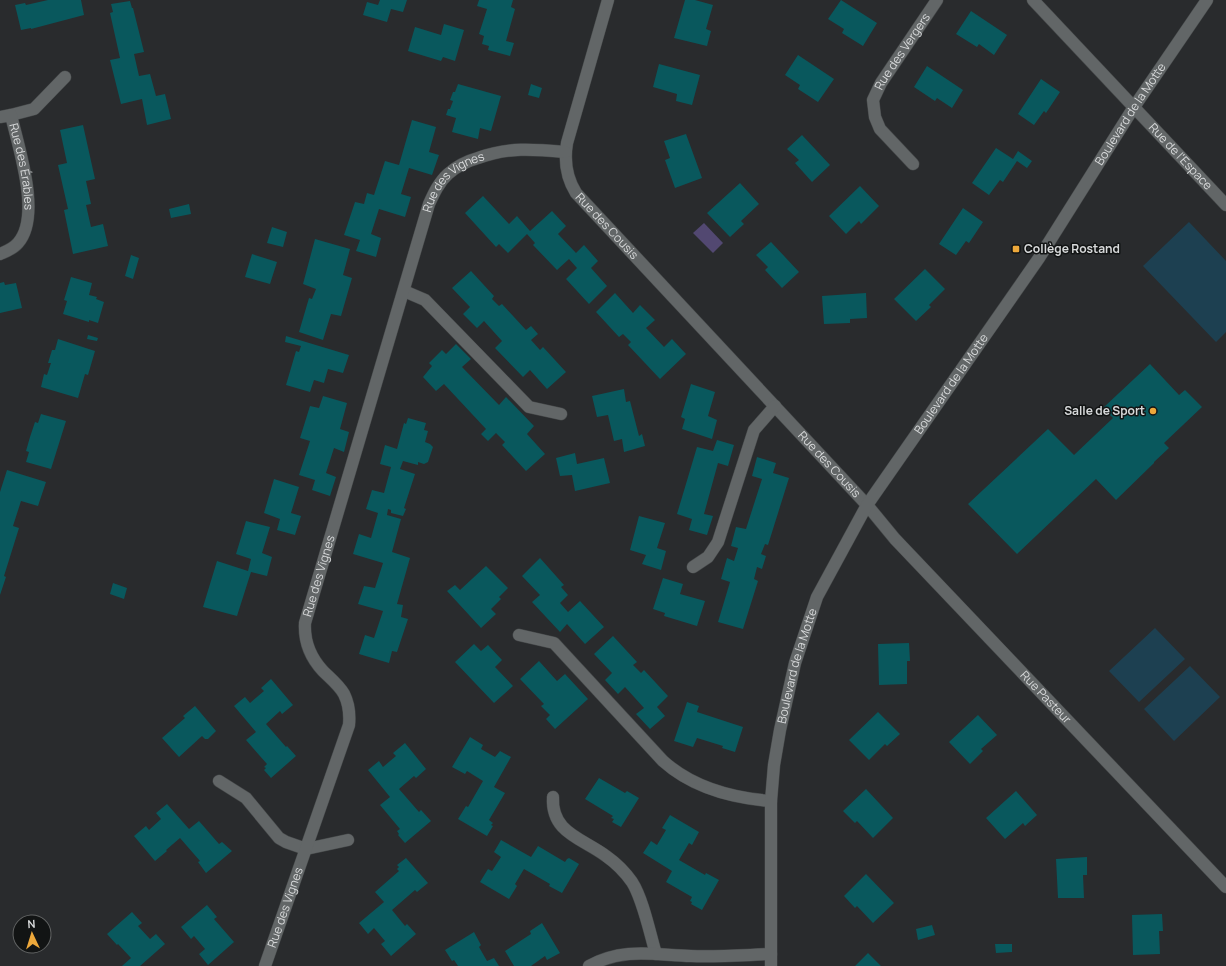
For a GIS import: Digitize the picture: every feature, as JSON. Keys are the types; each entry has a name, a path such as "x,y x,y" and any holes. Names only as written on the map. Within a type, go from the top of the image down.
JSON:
{"street":[{"name":"Rue des Cousis","path":"608,0 565,152 567,174 570,184 576,193 867,505"},
{"name":"Rue des Vergers","path":"914,164 880,129 875,117 873,100 881,83 937,0"},
{"path":"1033,0 1134,107"},
{"name":"Boulevard de la Motte","path":"589,966 617,955 632,953 656,954 692,961 771,960 771,801 774,765 795,663 817,597 867,505 1039,258 1134,107 1207,0"},
{"name":"Rue des Érables","path":"0,254 10,250 23,236 28,222 29,207 27,184 5,116 34,110 65,77"},
{"name":"Rue de l'Espace","path":"1134,107 1226,205"},
{"name":"Rue des Vignes","path":"265,966 348,732 350,718 348,705 344,694 315,661 310,652 304,633 305,623 429,204 435,191 448,174 468,161 494,152 509,150 530,149 565,152"},
{"path":"404,291 425,300 529,406 561,414"},
{"path":"693,567 708,557 718,542 754,430 775,406"},
{"name":"Rue Pasteur","path":"867,505 895,539 1226,887"},
{"path":"519,635 554,643 663,761 678,774 712,790 755,800 771,801"},
{"path":"219,780 246,798 279,838 286,842 306,849 348,840"},
{"path":"553,797 552,808 556,820 566,830 616,863 632,883 641,903 656,954"}],"shaded area":[{"path":"1189,222 1226,261 1226,332 1216,342 1143,266"},
{"path":"704,223 723,243 713,253 693,233"},
{"path":"1155,628 1185,659 1139,702 1109,671"},
{"path":"1190,666 1220,697 1174,741 1144,709"}],"building":[{"path":"48,0 81,0 84,15 31,29 21,30 15,5 25,3 26,5"},
{"path":"380,0 407,0 403,12 391,9 387,22 363,15 367,2 378,5"},
{"path":"479,0 513,0 511,7 515,9 506,41 514,43 510,56 488,50 489,46 482,44 484,36 479,34 487,9 477,6"},
{"path":"685,0 695,0 713,5 706,29 711,31 707,46 674,38"},
{"path":"841,0 877,23 863,46 842,33 844,29 828,19"},
{"path":"130,1 144,52 134,54 139,76 150,74 156,96 165,94 171,119 147,125 142,99 121,104 110,60 120,58 110,13 113,12 111,4"},
{"path":"971,11 1007,35 994,55 979,44 977,47 956,34"},
{"path":"444,24 464,30 455,61 443,57 441,61 408,51 415,27 441,35"},
{"path":"798,55 834,79 818,102 798,89 800,85 785,75"},
{"path":"659,64 700,75 692,105 676,101 677,94 653,87"},
{"path":"927,66 963,90 952,108 937,98 935,101 914,87"},
{"path":"1041,79 1060,92 1046,113 1044,111 1034,125 1018,114"},
{"path":"458,84 501,96 491,131 480,128 478,139 452,132 456,118 446,115 453,101 450,100 453,92 455,92"},
{"path":"531,84 542,88 539,98 528,95"},
{"path":"412,120 436,127 429,152 439,155 432,175 409,168 401,194 411,197 405,217 379,209 371,234 381,238 376,257 356,251 360,240 344,235 355,202 364,204 367,193 374,195 385,161 399,165"},
{"path":"83,125 95,179 86,181 91,204 86,205 91,227 103,224 108,246 73,254 64,210 68,209 58,165 67,163 60,130"},
{"path":"686,134 702,178 675,188 665,160 670,158 664,141"},
{"path":"802,135 830,165 812,182 795,163 799,160 787,149"},
{"path":"996,148 1013,159 1018,151 1032,161 1027,168 1017,161 1003,182 1000,180 989,195 972,183"},
{"path":"740,183 759,204 741,221 744,224 730,237 707,213"},
{"path":"860,186 879,206 861,224 859,221 846,234 829,216"},
{"path":"483,196 509,224 517,216 530,231 552,211 566,226 558,234 576,253 584,245 598,261 591,268 607,286 589,304 566,279 577,268 569,259 557,270 533,245 535,243 527,234 508,253 499,244 496,247 465,213"},
{"path":"189,204 191,214 171,218 169,209"},
{"path":"963,208 983,222 969,243 966,241 956,255 939,244"},
{"path":"272,227 287,232 283,247 267,243"},
{"path":"315,239 350,249 343,275 352,278 341,316 331,314 323,340 299,332 309,298 312,299 316,289 303,284"},
{"path":"771,242 799,272 782,288 765,270 768,267 756,255"},
{"path":"252,254 277,262 270,284 245,277"},
{"path":"131,255 139,258 133,279 125,276"},
{"path":"925,269 945,289 929,305 931,307 916,321 894,299"},
{"path":"471,271 494,296 492,299 499,306 502,304 526,330 531,326 538,334 531,340 540,350 543,347 566,372 547,389 530,370 523,377 495,348 502,341 484,321 477,328 463,314 470,307 452,288"},
{"path":"71,277 92,283 89,295 97,297 96,299 104,302 98,323 89,320 89,322 63,314 67,301 64,300"},
{"path":"4,282 5,285 16,283 22,308 0,313 0,283"},
{"path":"615,293 633,313 640,305 655,320 646,328 664,347 672,339 686,354 660,379 628,345 631,342 623,334 619,337 596,312"},
{"path":"866,293 867,318 850,319 850,323 824,324 822,296"},
{"path":"88,335 98,338 97,341 87,339"},
{"path":"286,336 349,355 343,373 328,369 324,383 314,380 310,392 286,385 296,351 299,352 301,346 285,342"},
{"path":"58,339 95,351 88,375 85,374 78,398 41,387 44,374 47,375 51,363 48,363 52,350 55,350"},
{"path":"456,344 471,359 462,367 499,405 506,397 534,426 527,434 545,454 526,471 502,445 505,442 496,433 488,441 481,434 486,429 444,384 436,391 423,377 432,366 429,363 442,350 446,354"},
{"path":"1150,364 1179,395 1185,390 1202,407 1164,443 1169,448 1116,500 1096,479 1017,554 968,504 1048,429 1074,455 1113,418 1103,408"},
{"path":"691,384 715,392 708,416 717,420 712,439 682,429 685,419 681,417"},
{"path":"624,389 626,402 630,401 639,436 642,434 645,446 624,452 622,439 614,441 608,415 597,417 592,396"},
{"path":"323,396 347,403 340,429 349,432 344,452 334,448 326,473 336,477 330,496 312,490 315,480 299,475 310,441 300,438 310,406 319,408"},
{"path":"41,414 66,421 51,469 26,462 29,452 26,451 30,437 35,422 38,423"},
{"path":"408,418 426,423 424,430 428,431 425,442 433,447 428,462 424,464 418,462 418,465 403,461 400,469 415,474 404,508 406,509 403,516 391,513 391,510 388,509 387,515 401,519 392,552 410,558 397,604 403,605 401,617 408,619 397,652 392,651 389,663 359,654 365,635 374,638 383,611 358,604 364,586 375,588 383,563 353,554 359,534 371,538 378,513 366,509 372,490 384,493 391,467 380,464 385,445 397,449 404,423 406,424"},
{"path":"717,440 734,445 728,466 718,463 704,514 713,516 707,535 689,530 692,519 677,514 697,447 713,451"},
{"path":"575,453 577,464 604,458 610,483 575,491 572,475 560,476 556,458"},
{"path":"757,457 776,463 773,473 789,478 768,545 765,544 761,554 766,556 762,569 757,567 754,579 758,581 743,629 718,622 730,582 721,579 727,558 734,561 738,548 731,546 736,527 746,529 762,479 752,476"},
{"path":"7,470 46,482 38,506 21,501 13,526 19,528 4,576 6,577 0,595 0,492"},
{"path":"274,479 299,487 291,513 301,516 295,535 277,530 280,519 264,513"},
{"path":"639,516 665,523 657,548 666,551 661,570 642,564 646,555 630,550"},
{"path":"246,521 270,527 262,553 272,557 267,576 251,572 237,616 203,607 217,561 248,571 251,559 236,554"},
{"path":"540,558 564,585 561,587 568,595 560,603 568,612 580,601 604,627 585,644 567,624 560,632 532,602 540,595 522,576"},
{"path":"486,566 508,588 499,597 501,599 491,609 496,614 481,628 447,591 455,585 460,590"},
{"path":"663,578 683,584 680,594 705,601 697,626 664,616 665,613 653,609"},
{"path":"113,583 127,588 124,599 110,594"},
{"path":"613,636 637,662 633,665 641,673 644,670 668,696 657,707 665,716 650,729 636,714 644,708 625,687 618,694 605,680 612,673 594,654"},
{"path":"909,643 910,661 907,661 907,684 879,685 878,644"},
{"path":"474,644 481,651 488,645 502,660 495,667 513,686 494,703 455,662"},
{"path":"539,661 557,681 565,674 588,699 555,729 546,719 550,715 541,706 544,704 520,679"},
{"path":"271,679 293,705 282,714 280,711 266,724 296,756 271,778 264,770 266,768 264,767 267,764 246,740 256,732 234,706 245,697 250,703 264,691 261,688"},
{"path":"687,702 699,706 697,712 743,727 735,752 722,748 723,746 697,738 693,747 674,741"},
{"path":"195,706 216,731 208,739 205,739 202,736 179,757 162,738 185,718 183,716"},
{"path":"878,712 900,734 887,746 885,744 869,760 849,740"},
{"path":"978,715 997,735 981,749 983,751 970,764 949,742"},
{"path":"470,737 483,745 481,749 495,757 500,751 511,757 494,787 505,793 489,820 493,823 491,825 493,826 487,836 458,819 466,806 468,807 483,781 467,771 465,774 452,767"},
{"path":"405,743 426,769 416,778 414,776 399,789 419,812 421,810 431,821 405,843 398,835 399,834 397,831 400,829 380,805 390,797 368,770 379,761 383,767 396,756 393,753"},
{"path":"599,778 625,793 627,791 639,798 621,827 612,822 614,819 611,818 613,816 585,799"},
{"path":"866,789 893,818 873,838 857,821 855,823 843,811"},
{"path":"1016,791 1037,815 1025,826 1023,823 1005,839 986,818"},
{"path":"167,804 189,829 199,821 219,844 222,842 232,851 206,873 198,862 200,861 180,838 155,861 134,836 146,826 149,830 161,819 156,813"},
{"path":"670,815 699,832 692,845 689,843 679,860 705,875 706,873 719,880 702,910 691,904 692,902 690,901 692,897 666,882 672,871 643,853 651,841 657,845 666,830 662,828"},
{"path":"501,840 531,857 538,846 565,862 569,858 579,864 562,893 549,886 550,884 524,869 515,884 517,886 509,899 480,882 488,869 492,871 501,857 494,852"},
{"path":"1087,857 1087,875 1083,875 1084,898 1058,898 1056,859"},
{"path":"406,858 428,883 417,892 415,890 392,910 405,926 407,924 416,934 391,956 381,944 385,941 374,928 368,934 359,923 384,902 375,892 399,871 397,869 399,867 397,865"},
{"path":"866,874 894,903 873,923 857,906 855,908 844,896"},
{"path":"207,905 217,917 214,919 234,942 208,965 199,954 205,949 194,936 191,939 181,927"},
{"path":"132,912 142,923 138,926 150,939 156,934 165,944 140,966 122,966 131,958 107,934"},
{"path":"1162,914 1163,931 1159,931 1160,954 1133,955 1132,915"},
{"path":"542,923 560,953 547,960 545,956 531,966 514,966 505,951 531,934 530,931"},
{"path":"932,925 935,935 918,940 916,929"},
{"path":"474,932 481,945 479,947 487,961 494,958 499,966 458,966 454,960 452,961 445,950"},
{"path":"995,944 1012,944 1012,952 996,953"},
{"path":"868,953 881,966 855,966"}],"place":[{"name":"Collège Rostand","path":"1016,249"},
{"name":"Salle de Sport","path":"1153,411"}]}
